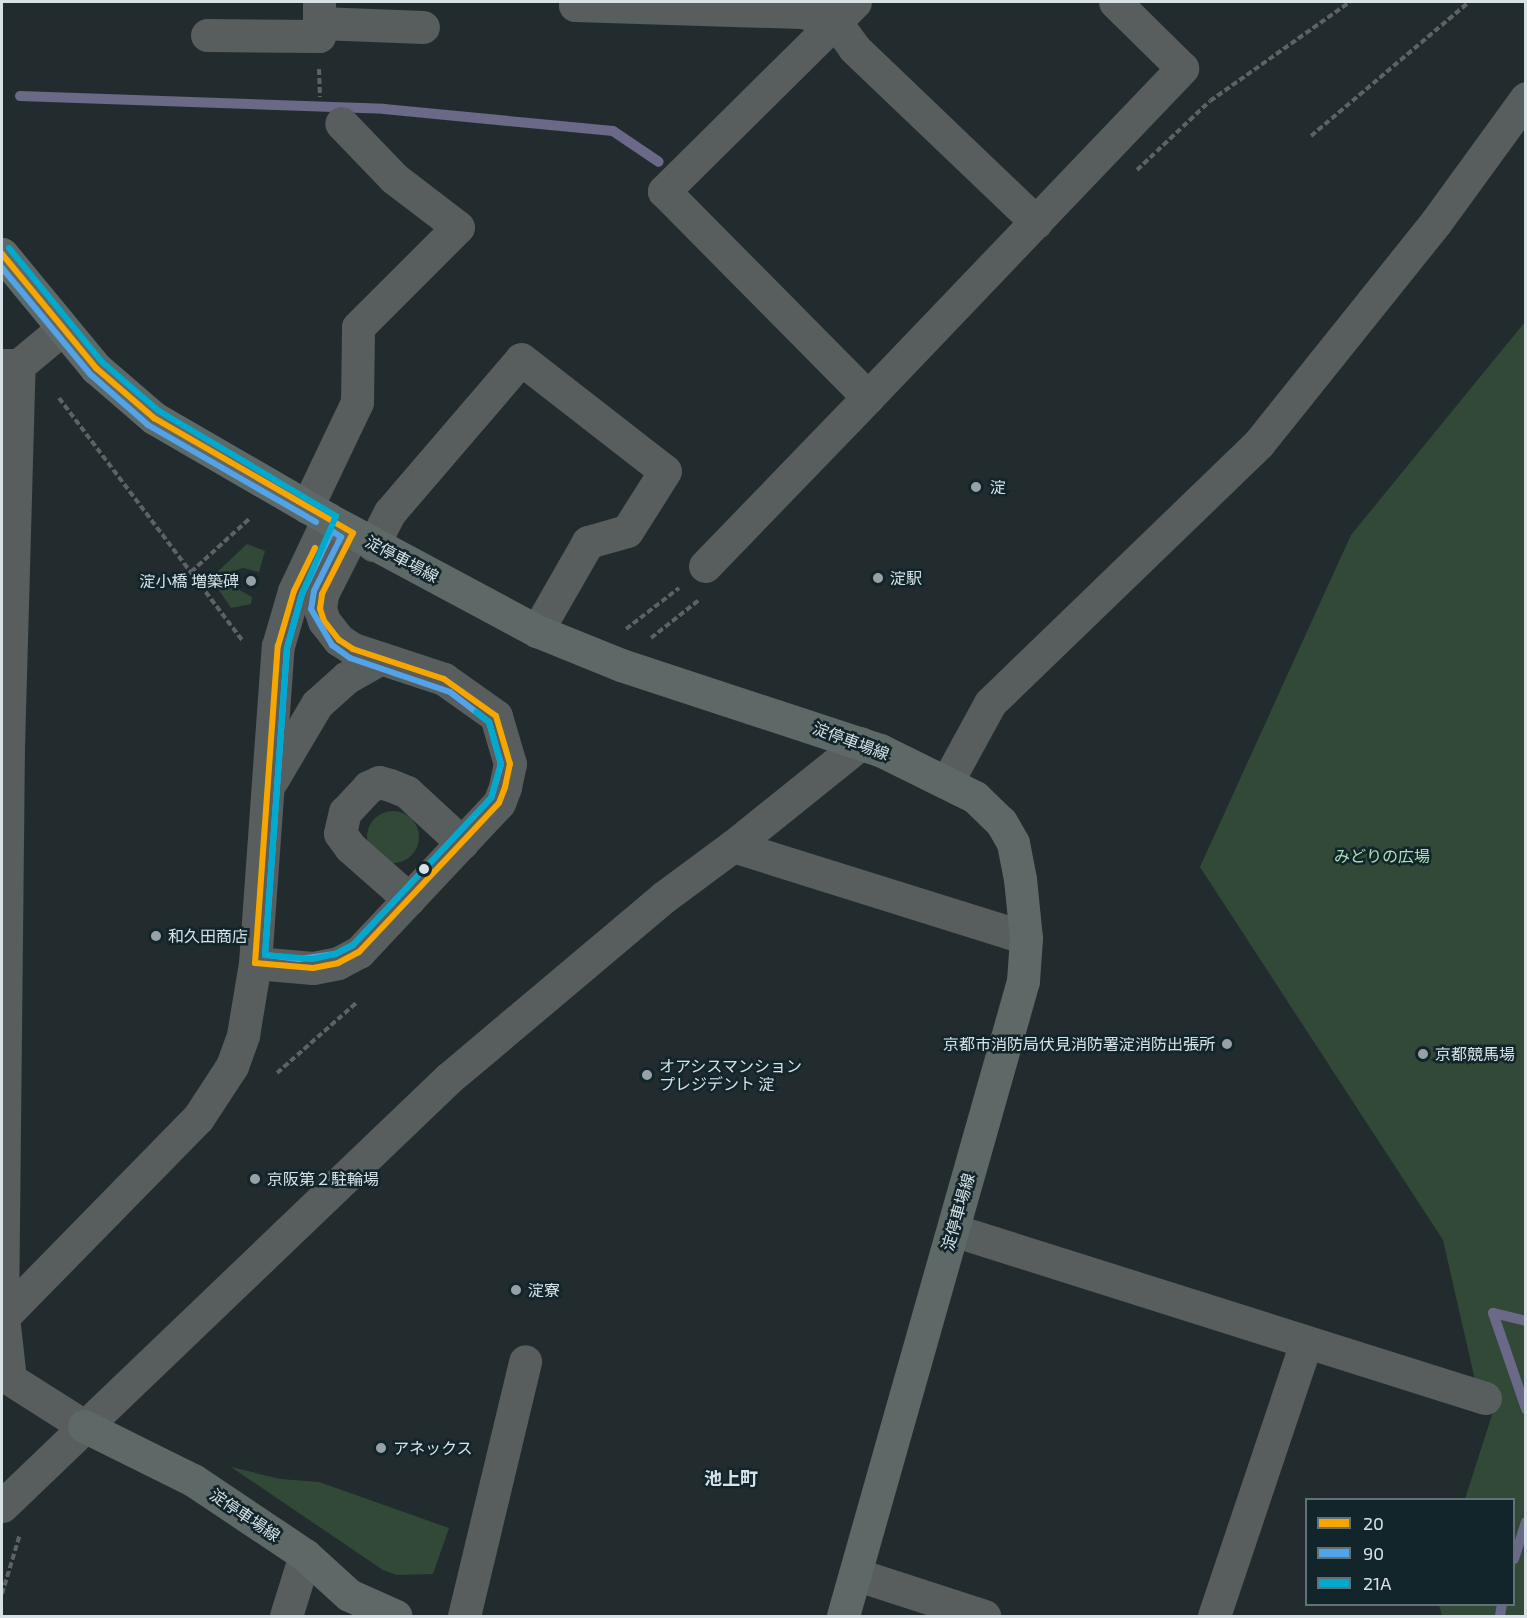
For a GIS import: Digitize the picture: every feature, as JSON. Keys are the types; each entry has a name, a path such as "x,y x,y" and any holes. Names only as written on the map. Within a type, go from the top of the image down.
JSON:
{"main road":[{"name":"淀停車場線","path":"2,254 61,330 96,369 154,418 341,526 537,631 621,665 861,743 975,797 1001,822 1013,843 1026,938 1023,981 843,1617"},
{"name":"淀停車場線","path":"84,1426 193,1480 305,1555 349,1595 396,1617"}],"street":[{"path":"575,2 575,5 802,12 844,11"},
{"path":"696,574 1182,68 1115,2"},
{"path":"844,11 854,48 1036,222"},
{"path":"844,11 664,191 868,397"},
{"path":"207,35 319,36 319,12 423,27"},
{"path":"947,782 990,703 1259,442 1436,222 1526,98"},
{"path":"255,963 313,968 338,963 359,952 499,803 510,764 504,733 496,716 454,684 381,658 339,640 320,609 341,526 357,402 358,327 458,227 394,178 341,123"},
{"path":"61,330 10,365 2,1317 10,1379 84,1426"},
{"path":"2,1317 198,1118 218,1092 243,1035 255,963 282,630 294,591 341,526 390,512 521,358 665,471 627,531 588,542 537,631"},
{"path":"268,787 317,704 346,678 381,658"},
{"path":"2,1506 449,1078 664,897 733,846 861,743"},
{"path":"409,899 350,847 340,833 345,812 368,788 379,782 407,792 462,843"},
{"path":"733,846 1026,938"},
{"path":"953,1230 1485,1398"},
{"path":"1215,1617 1306,1341"},
{"path":"464,1617 525,1361"},
{"path":"286,1617 305,1555"},
{"path":"855,1574 984,1617"}],"path":[{"path":"1311,136 1468,2"},
{"path":"59,398 247,646"},
{"path":"191,572 249,519"},
{"path":"630,625 696,574"},
{"path":"277,1073 356,1003"}],"green space":[{"name":"京都競馬場","path":"1525,322 1525,1616 1442,1616 1439,1606 1515,1606 1515,1498 1465,1498 1500,1390 1475,1380 1443,1240 1200,867 1351,535"},
{"path":"247,544 265,551 259,572 243,568 233,571 232,586 252,597 251,604 231,608 211,578"},
{"path":"388,811 398,811 407,815 415,823 419,837 415,851 407,859 398,863 388,863 379,859 371,851 367,842 367,832 371,823 379,815"},
{"path":"231,1467 280,1479 319,1482 449,1528 433,1574 397,1575 383,1570"}],"waterway":[{"path":"20,96 384,109 613,131 659,162"},
{"path":"1526,1321 1493,1313 1526,1409"},
{"path":"1515,1556 1526,1522"},
{"path":"1500,1616 1502,1606"}],"transit line":[{"name":"21A","path":"9,248 102,362 159,411 336,516 302,594 287,648 265,955 312,959 335,954 353,945 491,798 501,764 489,722 476,712"},
{"name":"20","path":"2,254 96,368 154,418 353,533"},
{"name":"90","path":"2,268 90,374 148,425 316,522"},
{"name":"90","path":"332,531 341,537 314,591 311,609 332,645 350,658 450,692 489,722 501,764 491,798 353,945 335,954 299,959 265,955 287,648 302,594 332,531"},
{"name":"20","path":"255,963 313,968 338,963 359,952 499,803 505,787 510,764 496,716 444,679 353,649 339,640 324,621 320,609 322,594 353,533"},
{"name":"20","path":"255,963 278,646 294,591 315,548"}],"place":[{"name":"淀","path":"976,487"},
{"name":"淀駅","path":"878,578"},
{"name":"淀小橋 増築碑","path":"251,581"},
{"name":"和久田商店","path":"156,936"},
{"name":"京都市消防局伏見消防署淀消防出張所","path":"1227,1044"},
{"name":"京都競馬場","path":"1423,1054"},
{"name":"オアシスマンション プレジデント 淀","path":"647,1075"},
{"name":"京阪第２駐輪場","path":"255,1179"},
{"name":"淀寮","path":"516,1290"},
{"name":"アネックス","path":"381,1448"}],"district":[{"name":"池上町","path":"731,1478"}],"park label":[{"name":"みどりの広場","path":"1382,856"}]}
